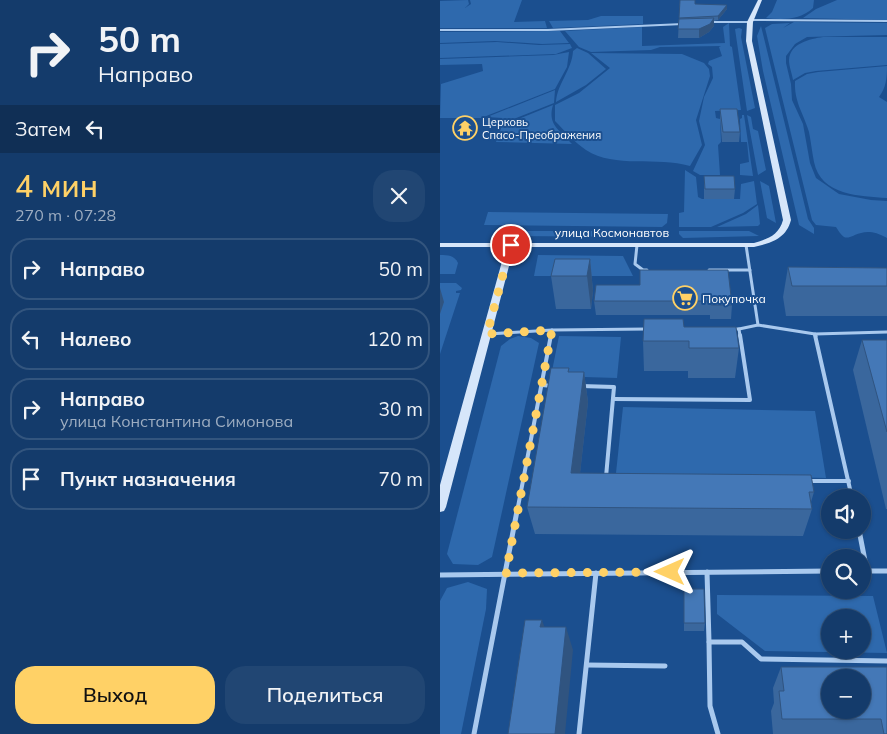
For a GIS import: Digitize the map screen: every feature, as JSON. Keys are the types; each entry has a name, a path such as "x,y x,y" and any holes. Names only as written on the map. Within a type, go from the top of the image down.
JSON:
{"main road":[{"path":"750,245 779,235 784,231 787,220 749,41 751,21 760,0"},
{"name":"улица Космонавтов","path":"440,245 750,245"},
{"path":"440,503 511,245"}],"lane":[{"path":"707,23 751,21 887,21"},
{"path":"440,30 548,30 687,24"},
{"path":"636,245 635,264 643,270 652,270"},
{"path":"750,245 750,270 758,325"},
{"path":"701,270 750,270"},
{"path":"729,329 758,325 815,334 886,332 887,337"},
{"path":"613,398 750,400 739,329"},
{"path":"474,734 552,330"},
{"path":"487,334 552,330 650,330"},
{"path":"815,334 850,489"},
{"path":"542,385 560,386"},
{"path":"578,386 614,387 605,483"},
{"path":"800,481 849,481"},
{"path":"440,575 821,571"},
{"path":"871,571 887,571"},
{"path":"707,572 710,706 718,734"},
{"path":"579,734 596,573"},
{"path":"709,642 742,642 761,659 887,662"},
{"path":"587,665 665,666"}],"shaded area":[{"path":"468,0 469,4 465,8 471,4 470,0 522,0 514,22 545,21 547,28 440,28 440,1"},
{"path":"777,0 814,0 813,8 803,15 785,19 766,18 772,12"},
{"path":"837,0 887,0 887,20 803,18 816,9"},
{"path":"601,16 643,16 643,24 553,28 549,21 588,20"},
{"path":"794,22 887,23 887,35 807,37 795,44 786,56 786,63 791,84 792,100 803,124 810,163 816,178 839,194 887,201 887,238 871,232 865,232 847,238 836,227 816,225 812,220 765,28 772,24 790,23 783,28"},
{"path":"729,23 730,46 732,47 741,110 715,111 716,118 720,119 721,142 718,145 720,175 700,175 693,171 705,145 699,121 704,97 713,78 712,67 708,64 709,61 722,56 719,47 721,46 660,47 651,50 591,52 579,47 565,31 642,27 642,46 725,43 723,27"},
{"path":"761,26 808,219 814,228 814,234 799,225 763,71 757,36"},
{"path":"735,29 742,29 741,37 755,108 747,111"},
{"path":"560,31 569,43 542,44 495,41 440,43 440,32"},
{"path":"823,37 887,37 887,65 816,71 805,73 793,80 789,65 790,54 802,43"},
{"path":"497,42 539,45 570,44 572,48 556,54 440,58 440,44"},
{"path":"577,48 588,53 606,69 586,85 556,102 573,51"},
{"path":"569,52 567,67 555,89 481,118 440,118 441,84 483,71 482,64 440,65 440,59 553,55"},
{"path":"591,53 682,54 704,63 709,69 710,76 696,120 702,145 690,166 664,162 623,161 597,156 578,144 555,121 555,105 579,93 610,68"},
{"path":"887,66 886,83 879,97 887,102 887,198 843,192 825,182 818,173 814,162 809,132 797,101 795,81 807,74 818,72"},
{"path":"555,90 554,103 501,124 502,118 487,117"},
{"path":"553,105 553,122 572,144 496,142 501,126"},
{"path":"744,115 753,176 740,175 740,164 749,162 747,142 741,142 740,119"},
{"path":"747,115 751,117 753,129 758,131 766,170 758,175"},
{"path":"685,170 696,177 698,197 702,199 740,199 741,184 754,181 757,204 743,213 711,227 679,227 679,213 684,212"},
{"path":"760,181 769,186 776,223 767,218"},
{"path":"758,205 760,224 758,226 717,227 746,214"},
{"path":"488,212 668,214 667,223 662,227 484,225"},
{"path":"502,231 669,231 665,237 499,236"},
{"path":"679,231 749,231 759,236 683,238"},
{"path":"440,255 455,258 458,263 455,274 440,274"},
{"path":"538,255 623,256 633,276 534,276"},
{"path":"440,283 456,283 462,288 456,291 456,293 460,293 440,354"},
{"path":"518,336 531,338 539,343 492,557 478,565 453,564 447,554 501,346"},
{"path":"559,336 621,337 617,378 551,376"},
{"path":"623,407 815,411 826,478 616,473"},
{"path":"468,582 487,589 486,609 461,734 440,734 440,601 447,588"},
{"path":"717,595 821,596 821,599 871,599 871,596 873,596 887,653 871,653 871,609 821,609 821,652 765,651 717,614"}],"building":[{"path":"680,0 695,0 695,4 727,5 718,16 679,18"},
{"path":"714,18 710,24 699,29 678,29 679,19"},
{"path":"720,109 737,109 740,132 723,132"},
{"path":"704,176 734,176 735,189 705,189"},
{"path":"555,259 590,259 587,276 551,276"},
{"path":"788,267 887,268 887,286 792,286"},
{"path":"640,270 728,270 732,305 711,305 711,301 594,301 596,285 640,285"},
{"path":"644,319 683,319 684,327 736,327 739,348 689,348 689,341 643,341"},
{"path":"862,340 887,340 887,432"},
{"path":"551,368 569,368 568,372 584,372 571,473 811,475 814,492 809,492 812,509 527,507"},
{"path":"684,589 704,589 705,623 684,623"},
{"path":"525,620 542,620 540,627 566,627 555,734 508,734"},
{"path":"781,667 887,667 887,734 884,734 881,719 871,719 871,669 821,669 821,719 782,719 779,691 784,691"}],"place":[{"name":"Церковь Спасо-Преображения","path":"465,128"},
{"name":"Покупочка","path":"685,298"}],"route":[{"path":"511,245 487,334 552,330 506,573 670,572"}]}
